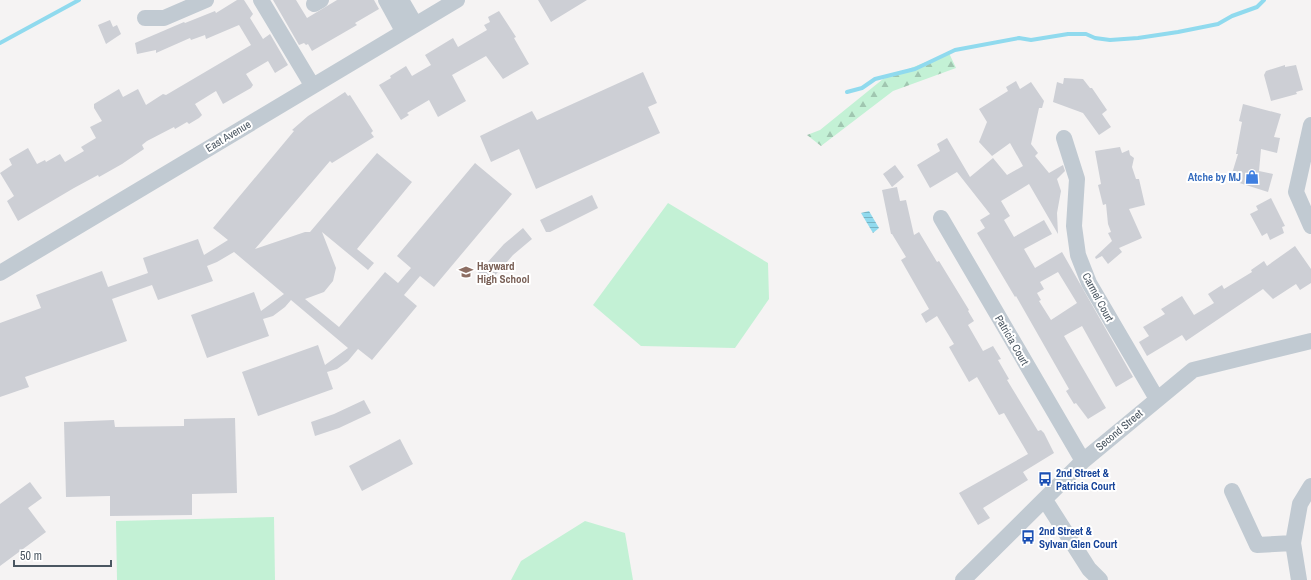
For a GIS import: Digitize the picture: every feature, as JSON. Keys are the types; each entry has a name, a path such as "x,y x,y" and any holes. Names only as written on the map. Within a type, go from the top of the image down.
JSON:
{"street":[{"path":"145,18 164,18 206,0"},
{"path":"261,0 312,85"},
{"path":"386,0 409,28"},
{"path":"401,0 409,28"},
{"name":"East Avenue","path":"0,273 456,0"},
{"path":"1311,125 1296,192 1311,226"},
{"name":"Carmel Court","path":"1064,138 1077,179 1074,226 1078,256 1089,283 1157,399"},
{"name":"Patricia Court","path":"941,218 1083,461"},
{"name":"Second Street","path":"963,580 1083,461 1193,370 1311,341"},
{"path":"1299,580 1293,543 1300,504 1311,486"},
{"path":"1232,491 1257,545 1293,543"},
{"path":"1044,500 1089,570 1100,580"}],"green space":[{"path":"949,53 956,68 893,91 821,146 807,135 820,130 883,79"},
{"path":"668,203 768,263 769,299 735,348 641,346 593,305"},
{"path":"274,517 275,580 117,580 116,521"},
{"path":"585,521 625,533 633,580 511,580 521,561"}],"water":[{"path":"869,211 879,228 873,233 861,213"}],"building":[{"path":"237,0 244,0 253,14 250,18 263,39 270,34 288,65 275,73 268,61 246,74 253,85 251,88 223,104 216,91 195,104 202,115 199,118 189,124 187,122 175,129 174,127 147,141 142,145 144,149 122,164 99,177 98,175 74,188 18,221 7,201 14,196 0,173 12,165 9,159 28,148 37,164 45,160 46,162 60,154 65,162 84,151 81,147 96,138 90,127 102,121 94,108 94,104 119,89 123,97 138,89 146,105 163,94 166,95 251,45 239,25 206,39 205,35 191,40 190,38 156,53 156,50 137,54 135,43 184,22 185,23 215,11 216,13"},
{"path":"273,0 296,0 307,18 337,0 374,0 379,9 355,23 357,25 312,51 308,44 306,45 304,43 299,45"},
{"path":"538,0 587,0 551,22"},
{"path":"499,11 516,37 514,38 529,64 503,79 486,56 452,75 466,101 438,117 429,100 407,113 409,115 401,120 379,85 406,66 412,76 431,65 425,55 453,38 458,47 487,30 484,25 490,22 488,17"},
{"path":"110,20 113,27 117,25 121,34 106,44 98,25"},
{"path":"1285,65 1285,67 1296,65 1303,90 1296,92 1297,94 1271,101 1264,75 1266,71"},
{"path":"643,72 657,103 648,107 660,133 536,189 519,149 491,162 480,136 532,111 537,120"},
{"path":"1064,78 1083,79 1090,88 1092,88 1107,110 1102,114 1111,127 1099,135 1083,113 1053,102 1057,82 1063,84"},
{"path":"1016,81 1020,89 1031,82 1044,101 1042,108 1039,108 1031,144 1038,153 1035,156 1049,173 1063,165 1065,171 1057,179 1061,191 1057,213 1058,234 1029,184 1001,201 1010,216 1004,220 1014,237 1044,220 1052,234 1024,249 1035,268 1062,252 1133,377 1116,387 1082,326 1064,336 1106,408 1088,419 1076,403 1074,404 1066,391 1069,389 1016,296 1015,297 977,233 985,228 980,220 990,214 957,172 930,188 917,165 940,151 937,144 947,138 970,177 993,158 1007,175 1023,166 1010,143 992,156 979,142 987,122 979,109 1008,91 1006,87","holes":["1058,272 1077,303 1051,320 1039,301 1041,300 1037,293 1044,289 1040,282"]},
{"path":"345,92 348,96 350,95 373,131 371,133 374,137 332,163 330,161 255,249 305,232 310,232 377,153 412,182 357,249 374,263 368,270 322,232 336,268 333,281 324,292 305,299 339,327 385,272 398,283 411,268 397,256 475,163 512,194 434,287 420,276 404,295 417,306 372,360 358,349 348,361 337,369 327,372 333,389 258,416 242,372 318,345 325,365 348,348 291,300 285,307 273,316 263,319 269,336 207,358 191,315 254,292 261,311 284,294 234,252 207,266 213,281 158,300 152,285 112,299 127,341 25,377 29,387 0,397 0,323 41,308 36,295 102,271 108,287 148,273 143,258 198,239 204,255 228,240 213,228 294,131 292,130 308,116"},
{"path":"1243,104 1281,114 1274,137 1280,138 1277,153 1261,149 1259,171 1273,174 1268,192 1230,180 1238,154 1236,154 1242,122 1239,121"},
{"path":"1120,147 1122,153 1129,150 1130,155 1134,158 1132,167 1136,179 1139,179 1145,205 1129,209 1142,238 1119,248 1122,252 1108,264 1102,256 1096,259 1095,257 1112,241 1108,233 1111,232 1108,224 1106,204 1103,205 1098,185 1101,184 1095,151"},
{"path":"895,165 904,177 892,187 883,174"},
{"path":"897,187 900,201 906,200 914,235 919,232 937,262 939,261 969,310 968,311 974,321 968,325 983,351 993,346 1001,359 998,360 1009,379 1007,380 1038,431 1041,430 1044,433 1054,453 1023,472 1028,480 983,508 990,518 978,525 959,493 1028,454 1004,413 999,415 977,377 969,382 949,347 954,344 937,316 926,323 921,314 929,309 901,260 906,257 891,234 882,190"},
{"path":"592,195 598,208 550,232 546,232 540,220"},
{"path":"1271,198 1285,226 1282,227 1284,233 1270,240 1267,233 1262,236 1250,214 1258,210 1256,206"},
{"path":"523,228 532,239 513,255 489,282 478,273 504,244"},
{"path":"1295,246 1311,269 1311,283 1300,290 1296,284 1273,299 1263,289 1186,341 1182,335 1147,356 1139,342 1149,336 1143,327 1165,314 1161,309 1182,296 1194,315 1214,303 1208,294 1222,285 1224,289 1252,272 1251,270 1264,261 1267,266"},
{"path":"364,400 371,413 339,428 315,436 311,422 334,414"},
{"path":"235,418 237,493 192,494 192,515 110,516 110,496 66,497 64,422 114,420 115,427 184,426 184,419"},
{"path":"400,439 413,464 362,491 349,466"},
{"path":"30,482 42,498 28,508 46,532 0,566 0,504"}],"waterway":[{"path":"0,43 79,0"},
{"path":"847,92 862,88 875,79 915,69 955,50 1019,38 1031,40 1068,34 1086,34 1095,38 1110,40 1138,38 1178,32 1218,24 1232,16 1257,7 1264,0"}],"place":[{"name":"Atche by MJ","path":"1252,177"},
{"name":"Hayward High School","path":"466,272"},
{"name":"2nd Street & Patricia Court","path":"1045,479"},
{"name":"2nd Street & Sylvan Glen Court","path":"1028,537"}]}
